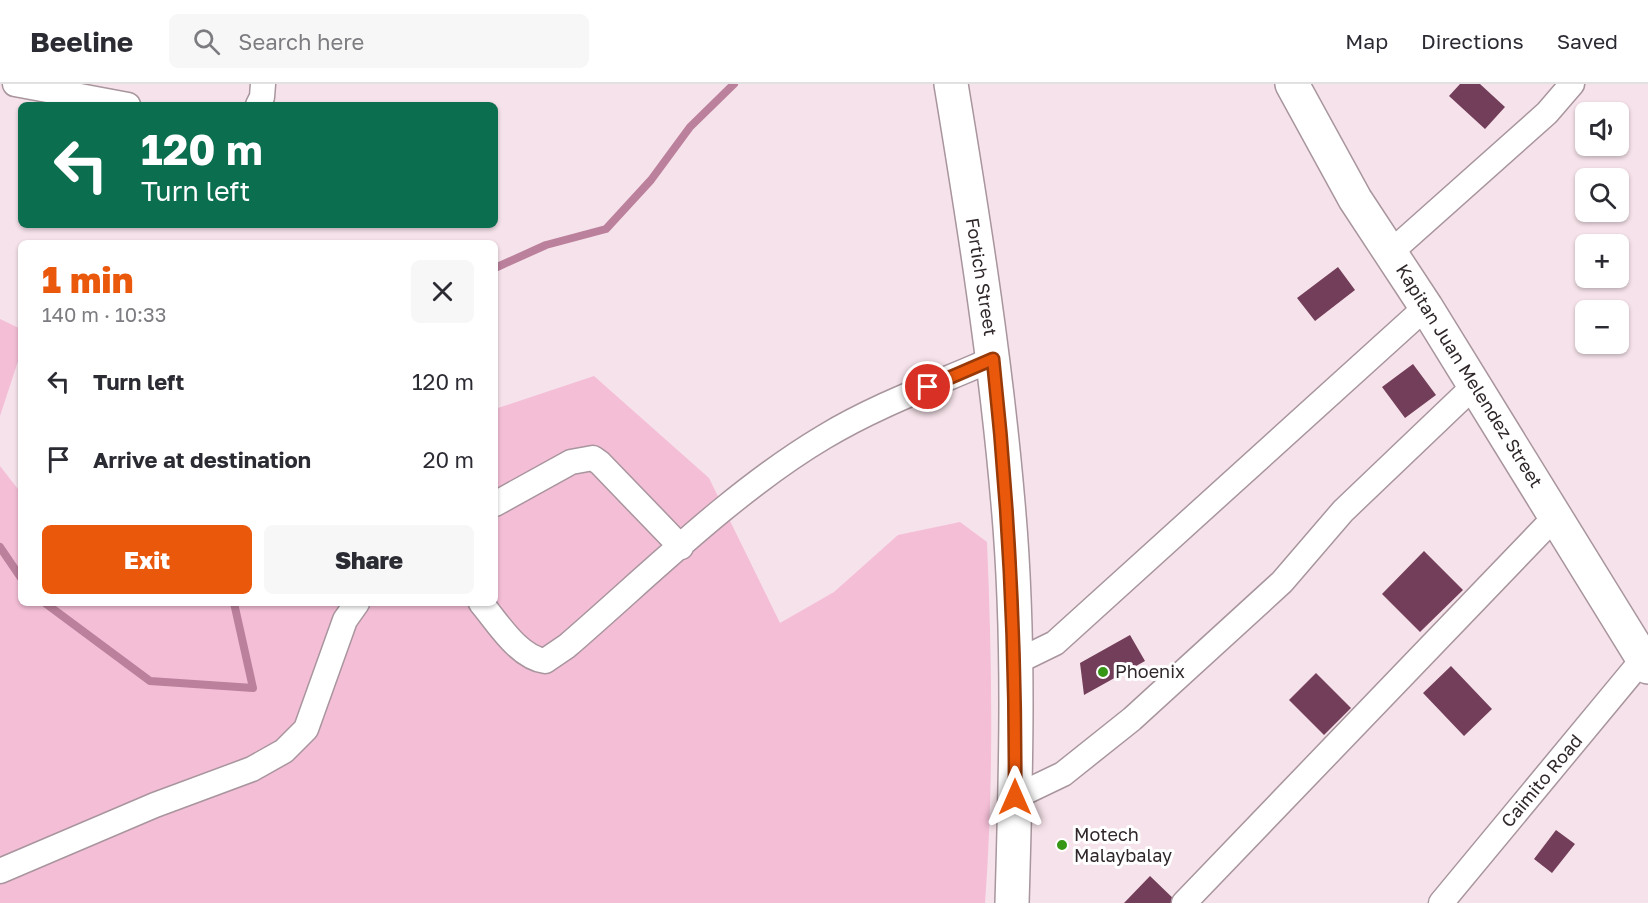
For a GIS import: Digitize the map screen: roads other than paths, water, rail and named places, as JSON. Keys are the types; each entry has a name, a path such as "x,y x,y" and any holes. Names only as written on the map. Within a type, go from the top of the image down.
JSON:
{"main road":[{"name":"Fortich Street","path":"951,84 993,359 1008,505 1016,662 1012,903"},
{"name":"Kapitan Juan Melendez Street","path":"1292,84 1355,199 1475,385 1646,663"}],"street":[{"path":"15,84 112,102"},
{"path":"260,102 263,84"},
{"path":"1391,252 1547,113 1572,84"},
{"path":"1016,662 1055,643 1426,307"},
{"path":"484,606 523,651 534,660 545,661 567,646 766,476 823,438 864,415 993,359"},
{"path":"1015,797 1063,774 1132,719 1282,582 1358,495 1475,385"},
{"path":"498,502 571,462 593,458 681,547"},
{"path":"1184,903 1556,516"},
{"path":"0,871 155,805 252,769 284,751 306,729 345,620 355,606"},
{"name":"Caimito Road","path":"1441,903 1646,663"}],"waterway":[{"path":"498,267 546,245 606,229 651,180 690,127 734,84"},
{"path":"0,547 18,574"},
{"path":"49,606 150,681 253,688 235,606"}],"place":[{"name":"Phoenix","path":"1103,672"},
{"name":"Motech Malaybalay","path":"1062,845"}]}
